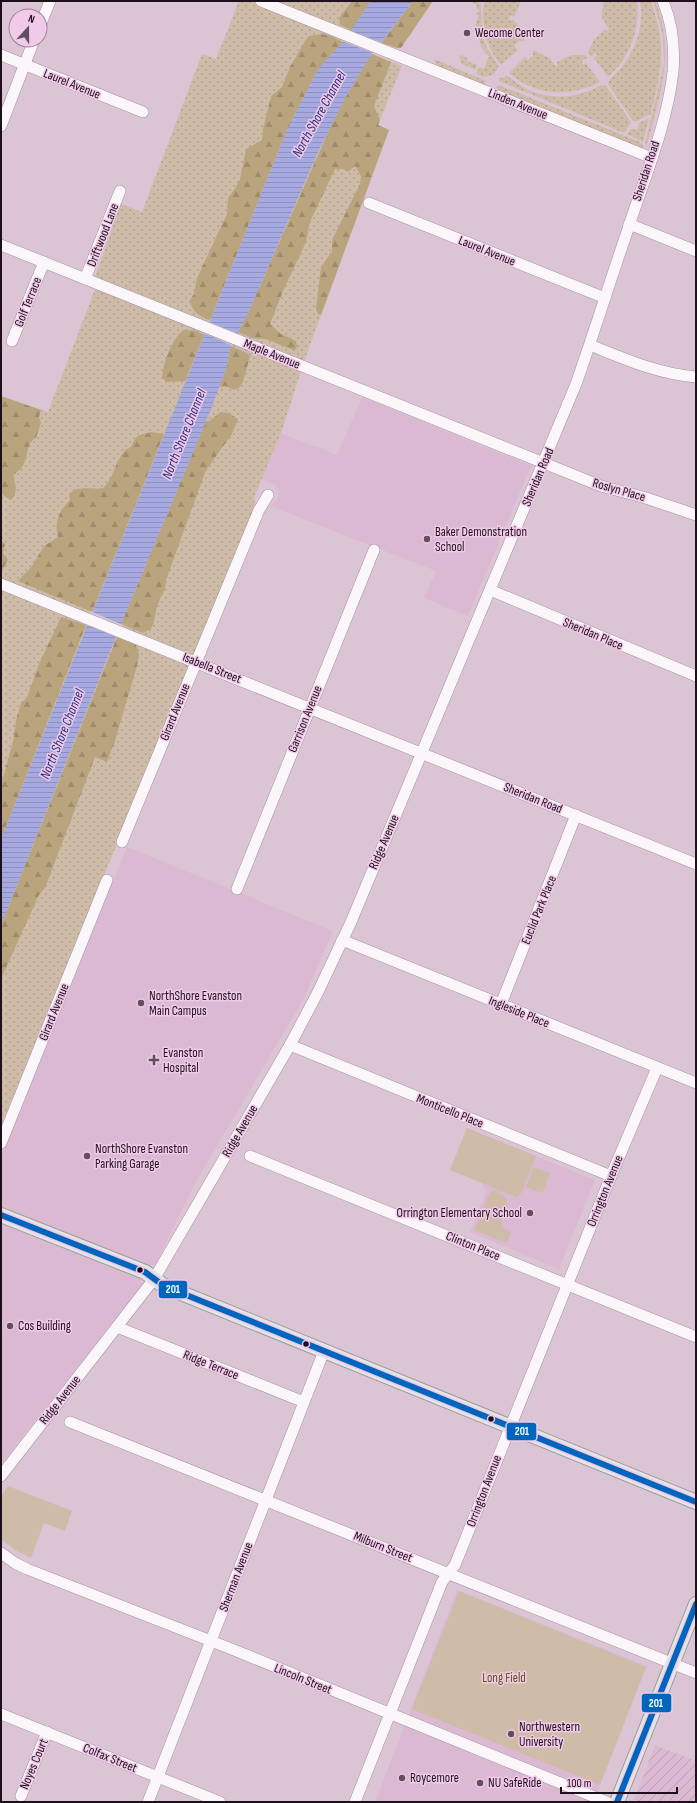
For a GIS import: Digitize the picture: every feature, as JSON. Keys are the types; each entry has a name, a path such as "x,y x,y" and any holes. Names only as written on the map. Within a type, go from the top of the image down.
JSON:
{"main road":[{"path":"1,1214 145,1272 164,1286 696,1502"},
{"path":"617,1802 696,1604"}],"street":[{"name":"Linden Avenue","path":"261,1 652,158"},
{"name":"Sheridan Road","path":"663,1 672,36 673,68 667,103 652,158 576,384 422,753 576,816 695,859"},
{"path":"1,126 31,48"},
{"name":"Laurel Avenue","path":"1,55 143,112"},
{"name":"Driftwood Lane","path":"85,279 120,191"},
{"name":"Laurel Avenue","path":"369,203 605,298"},
{"path":"629,224 696,250"},
{"name":"Maple Avenue","path":"1,245 543,463"},
{"name":"Golf Terrace","path":"12,341 44,262"},
{"path":"590,345 644,366 674,375 696,377"},
{"name":"Roslyn Place","path":"543,463 600,486 646,498 696,515"},
{"name":"Girard Avenue","path":"122,842 259,510 268,494"},
{"name":"Garrison Avenue","path":"237,889 309,707 374,550"},
{"name":"Isabella Street","path":"1,584 422,753"},
{"name":"Sheridan Place","path":"490,590 696,676"},
{"name":"Ridge Avenue","path":"1,1476 154,1279 290,1045 318,992 342,940 422,753"},
{"name":"Euclid Park Place","path":"501,1004 576,816"},
{"name":"Girard Avenue","path":"1,1143 107,880"},
{"name":"Ingleside Place","path":"342,940 696,1084"},
{"name":"Monticello Place","path":"290,1045 611,1176"},
{"name":"Orrington Avenue","path":"355,1802 442,1582 455,1565 566,1285 657,1068"},
{"name":"Clinton Place","path":"250,1156 696,1337"},
{"name":"Ridge Terrace","path":"117,1327 304,1402"},
{"name":"Sherman Avenue","path":"148,1802 324,1351"},
{"name":"Milburn Street","path":"70,1422 696,1673"},
{"name":"Lincoln Street","path":"1,1552 15,1563 27,1569 211,1641 389,1715 607,1802"},
{"name":"Colfax Street","path":"1,1714 220,1802"},
{"name":"Noyes Court","path":"21,1796 47,1732"}],"shaded area":[{"name":"Baker Demonstration School","path":"362,397 531,466 468,616 424,598 436,571 270,506 278,499 279,491 274,484 262,480 281,433 337,455"},
{"name":"Evanston Hospital","path":"127,847 333,931 303,1000 195,1183 156,1263 151,1267 1,1206 1,1157"},
{"name":"Orrington Elementary School","path":"467,1128 595,1180 559,1269 470,1232 486,1193 482,1183 450,1170"},
{"path":"1,1223 140,1278 142,1282 141,1286 1,1464"},
{"name":"Long Field","path":"457,1590 647,1666 593,1802 375,1802"},
{"path":"655,1745 696,1761 696,1802 640,1802 634,1800"}],"green space":[{"path":"239,1 371,1 343,42 402,66 378,125 389,130 306,356 281,433 254,498 255,508 1,1126 1,396 48,412 99,279 95,277 121,204 142,212 202,54 216,59"},
{"path":"352,1 371,1 352,30 340,25 339,18"},
{"path":"413,1 433,1 401,48 381,43"},
{"path":"474,1 481,3 482,33 486,46 499,67 493,75 484,77 476,74 479,67 484,69 489,56 484,51 481,44 479,30 474,28 479,15 477,14 479,10 476,8 477,5 473,3"},
{"path":"484,1 521,1 515,16 510,16 509,20 514,20 522,31 525,41 519,41 514,46 518,50 501,65 491,51 485,35 483,19"},
{"path":"603,1 637,1 638,12 635,33 628,52 616,69 608,77 594,58 597,55 594,53 592,57 588,52 594,40 604,30 608,31 609,29 602,18"},
{"path":"640,1 651,1 659,33 661,58 658,83 651,114 637,121 633,121 608,84 609,80 624,64 635,45 640,24"},
{"path":"653,1 655,1 661,19 664,38 665,55 664,73 661,91 647,145 645,144 664,64 663,35"},
{"path":"321,34 328,35 343,42 318,69 287,130 210,320 206,319 194,310 190,300 194,294 197,278 227,214 228,198 240,179 246,149 262,140 263,129 271,96 282,87 290,67 305,41 309,36"},
{"path":"533,50 550,58 555,66 557,66 557,62 572,55 585,55 587,58 582,61 583,65 586,63 600,82 576,91 553,92 541,90 519,81 509,73 525,57 528,60 533,56"},
{"path":"372,54 391,62 374,106 380,120 378,125 389,130 321,315 318,314 316,309 321,267 332,251 332,240 360,184 361,176 355,166 348,172 343,169 335,169 310,222 306,242 283,291 270,324 281,334 296,341 296,349 293,350 266,339 252,338 238,332 248,313 334,119 359,72"},
{"path":"462,55 468,59 467,61 477,65 476,70 462,64 459,56"},
{"path":"434,59 486,81 484,86 436,66"},
{"path":"506,75 530,91 551,96 572,95 592,90 601,85 606,86 631,122 624,133 499,81 499,78 503,78"},
{"path":"497,86 501,86 638,141 643,145 642,149 495,90"},
{"path":"649,118 643,142 627,134 631,129 637,130 639,123"},
{"path":"183,330 197,331 204,335 185,381 167,382 162,378 164,365 171,346"},
{"path":"231,346 247,353 250,356 243,382 239,388 234,390 226,386 219,387 226,369"},
{"path":"1,396 41,410 39,417 41,423 36,438 30,443 26,459 22,467 13,476 16,491 11,500 1,494"},
{"path":"221,412 229,413 238,419 232,434 206,470 166,580 165,589 157,605 154,622 151,629 143,633 121,624 206,421 209,421"},
{"path":"151,432 164,434 92,612 18,581 32,566 44,546 58,537 58,517 70,500 69,494 73,491 81,489 103,488 111,478 122,454 131,447 138,436"},
{"path":"1,539 5,545 3,553 8,560 1,572"},
{"path":"61,617 86,625 1,839 1,786 14,737 16,720 21,703 27,698 38,666"},
{"path":"117,637 136,645 139,654 137,666 115,741 107,762 95,757 45,888 39,895 1,979 1,925"},
{"path":"467,1128 536,1156 521,1194 516,1197 450,1170"},
{"path":"534,1167 550,1173 543,1193 526,1187"},
{"path":"496,1190 507,1199 507,1206 502,1225 503,1228 511,1232 507,1243 474,1230 490,1192"},
{"path":"8,1486 72,1511 65,1531 44,1523 31,1558 15,1550 1,1539 1,1496"},
{"name":"Long Field","path":"459,1591 646,1667 600,1785 412,1709"}],"water":[{"name":"North Shore Channel","path":"371,1 413,1 372,54 347,94 317,154 248,313 231,346 226,369 209,414 121,624 1,925 1,839 287,130 318,69 343,42"}],"pier":[{"path":"349,30 383,43 375,54 342,41"},
{"path":"207,321 239,334 233,346 203,333"},
{"path":"90,611 123,625 119,638 85,624"}],"transit line":[{"name":"201","path":"1,1215 145,1272 164,1286 696,1502"},
{"name":"201","path":"617,1802 696,1604"}],"place":[{"name":"Wecome Center","path":"467,33"},
{"name":"Baker Demonstration School","path":"427,539"},
{"name":"NorthShore Evanston Main Campus","path":"141,1003"},
{"name":"Evanston Hospital","path":"154,1060"},
{"name":"NorthShore Evanston Parking Garage","path":"87,1156"},
{"name":"Orrington Elementary School","path":"530,1213"},
{"name":"Cos Building","path":"10,1326"},
{"name":"Northwestern University","path":"511,1734"},
{"name":"Roycemore","path":"402,1778"},
{"name":"NU SafeRide","path":"480,1783"}]}
